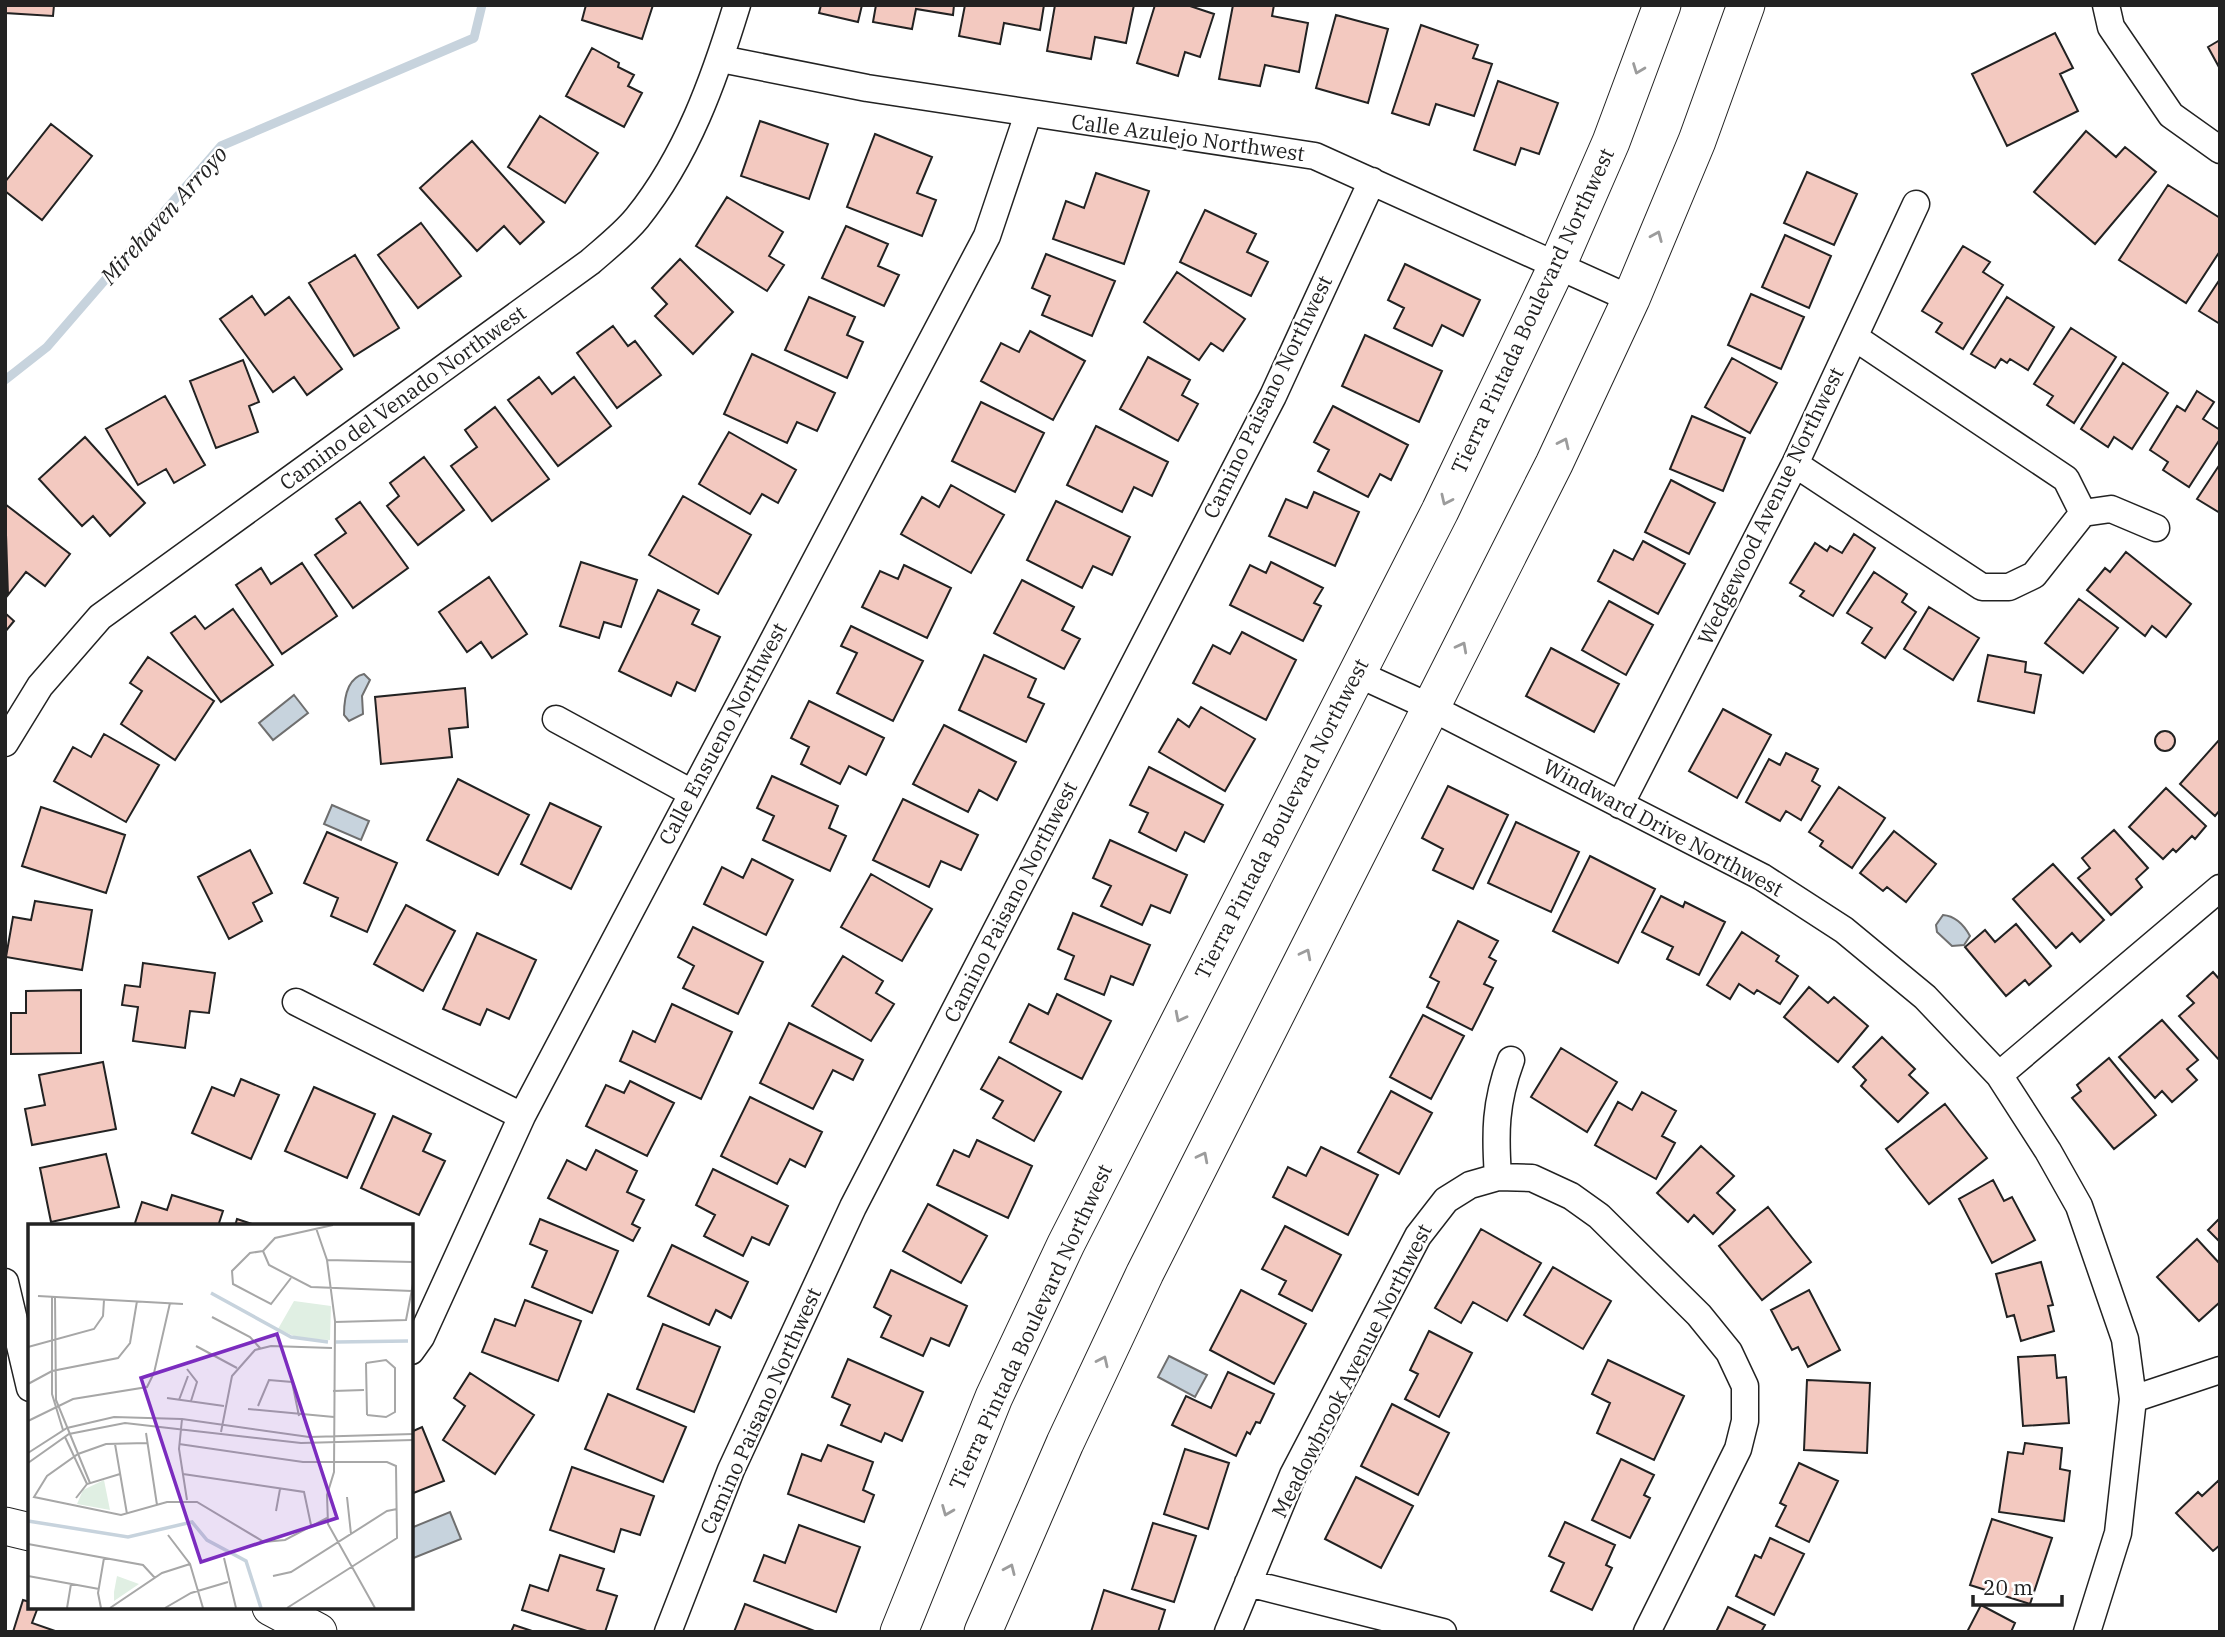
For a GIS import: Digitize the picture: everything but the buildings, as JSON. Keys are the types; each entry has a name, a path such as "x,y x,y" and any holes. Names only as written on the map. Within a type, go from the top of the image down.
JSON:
{"main road":[{"name":"Tierra Pintada Boulevard Northwest","path":"899,1632 994,1398 1066,1244 1440,511 1557,266 1611,142 1662,5"},
{"path":"983,1632 1065,1443 1145,1273 1554,464 1631,299 1697,141 1746,5"},
{"path":"5,1526 28,1532"},
{"path":"275,1609 318,1632"}],"street":[{"name":"Camino del Venado Northwest","path":"5,743 40,686 100,617 590,262 636,219 676,163 721,59 737,5"},
{"path":"2108,16 2171,115 2220,150"},
{"name":"Calle Azulejo Northwest","path":"721,59 867,88 1315,156 1631,299"},
{"name":"Calle Ensueno Northwest","path":"413,1347 421,1337 522,1116 987,236 1028,114"},
{"name":"Camino Paisano Northwest","path":"668,1632 731,1470 853,1207 1273,396 1373,181"},
{"name":"Wedgewood Avenue Northwest","path":"1620,806 1795,464 1916,204"},
{"path":"1854,337 2066,479 2083,513"},
{"path":"1795,464 1982,587 2009,587 2034,575 2083,513 2111,509 2156,528"},
{"name":"Windward Drive Northwest","path":"1358,674 1430,707 1762,877 1844,930 1925,997 1999,1075 2048,1151 2079,1206 2125,1339 2133,1399 2118,1533 2087,1632"},
{"path":"556,719 692,793"},
{"path":"1999,1075 2220,888"},
{"path":"296,1002 522,1116"},
{"path":"1511,1060 1499,1092 1495,1131 1498,1177 1532,1178 1571,1196 1599,1216 1699,1315 1729,1352 1745,1386 1745,1421 1738,1449 1647,1632"},
{"name":"Meadowbrook Avenue Northwest","path":"1228,1632 1293,1475 1418,1236 1446,1199 1470,1185 1498,1177"},
{"path":"5,1282 23,1330 28,1371"},
{"path":"2133,1399 2220,1370"},
{"path":"1248,1583 1443,1632"}],"shaded area":[{"path":"364,674 370,680 362,696 363,714 349,721 344,715 348,690 358,676"},
{"path":"294,695 308,713 273,740 259,723"},
{"path":"332,805 369,821 361,840 324,824"},
{"path":"1943,915 1955,919 1968,932 1970,936 1964,945 1952,946 1937,932 1936,925"},
{"path":"1169,1356 1207,1375 1195,1397 1158,1377"},
{"path":"450,1512 461,1539 413,1558 413,1527"}],"waterway":[{"name":"Mirehaven Arroyo","path":"5,380 47,347 221,146 474,38 482,5"}]}
